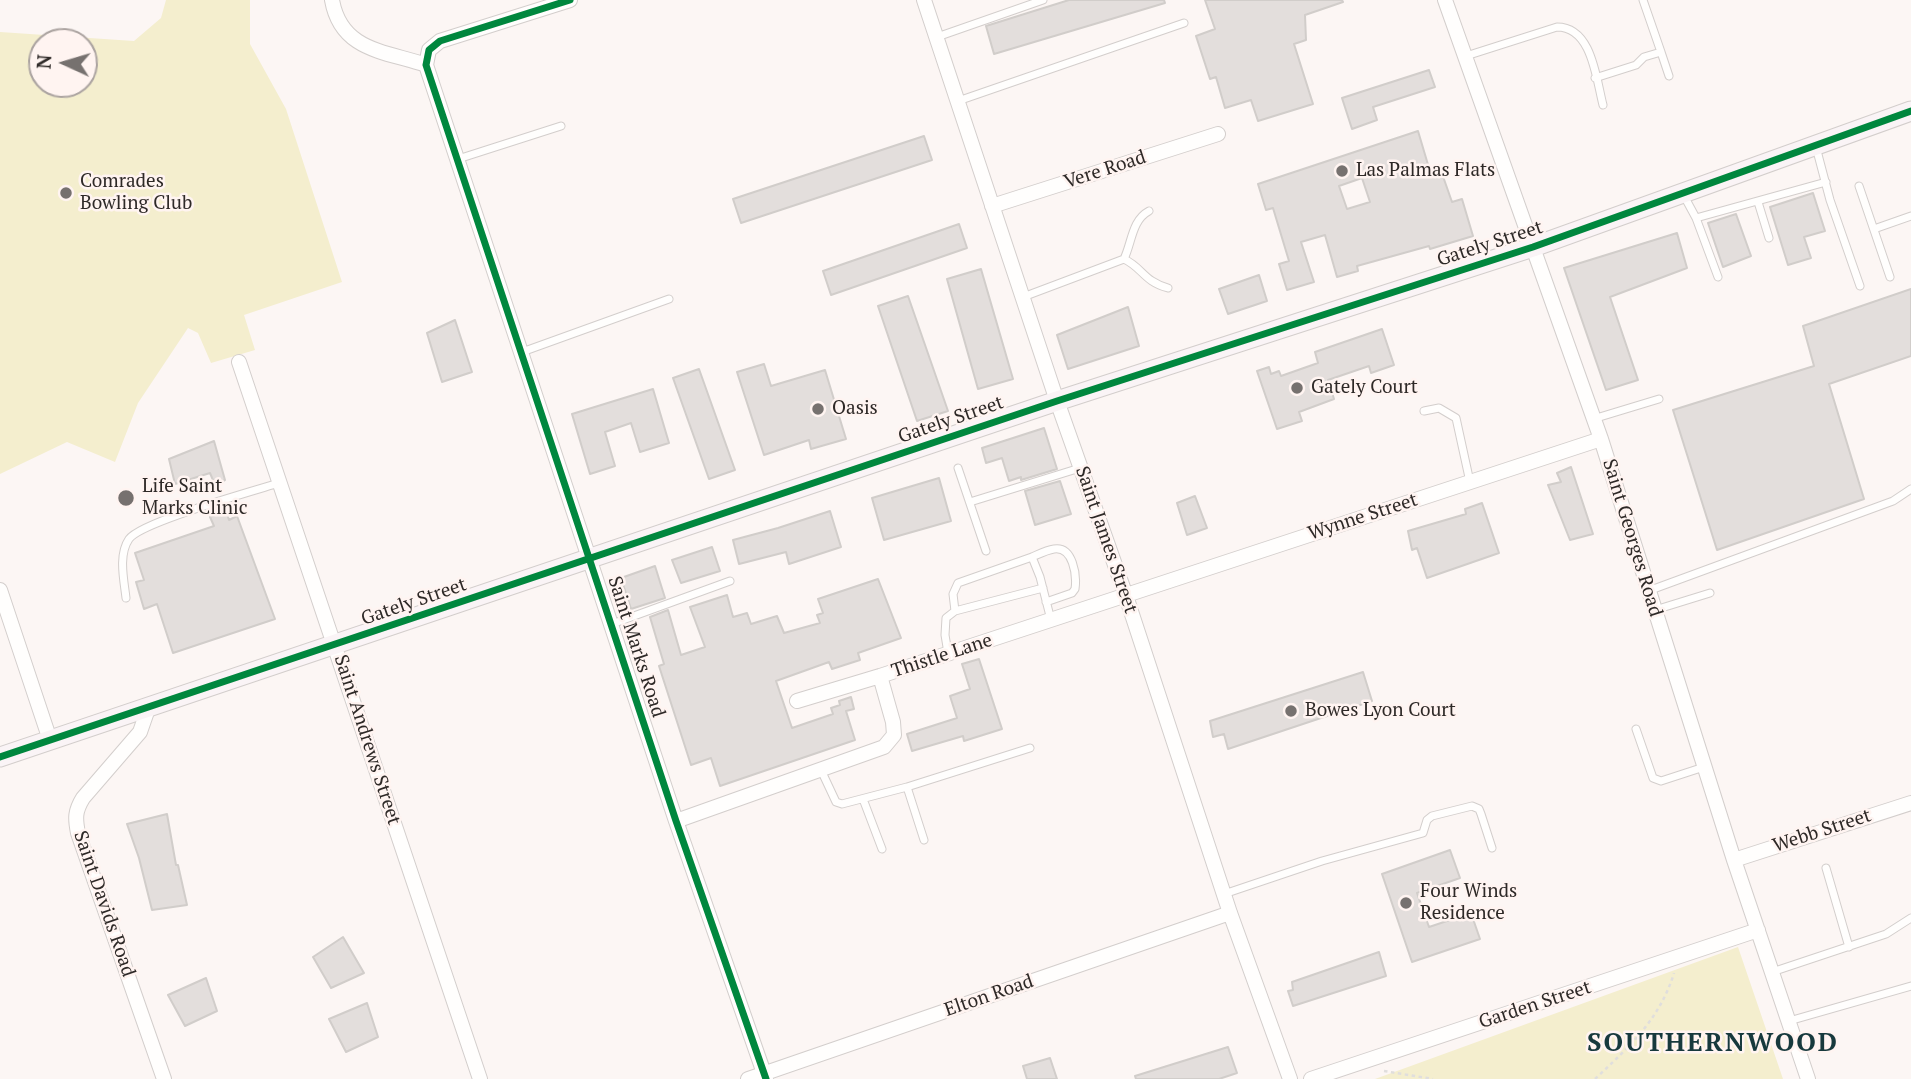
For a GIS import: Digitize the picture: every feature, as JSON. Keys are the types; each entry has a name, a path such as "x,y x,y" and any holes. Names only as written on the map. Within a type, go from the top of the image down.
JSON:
{"street":[{"path":"332,0 340,24 347,34 359,43 376,51 426,65 429,50 440,41 543,4 569,0"},
{"name":"Saint James Street","path":"924,0 1057,401 1126,596 1230,913 1290,1079"},
{"name":"Saint Georges Road","path":"1445,0 1601,439 1734,860 1808,1079"},
{"name":"Saint Marks Road","path":"426,65 676,821 765,1077"},
{"name":"Gately Street","path":"0,757 1057,401 1533,247 1911,111"},
{"name":"Vere Road","path":"992,206 1218,134"},
{"name":"Saint Andrews Street","path":"239,362 480,1079"},
{"name":"Wynne Street","path":"1126,596 1601,439"},
{"path":"0,590 50,740"},
{"name":"Thistle Lane","path":"676,821 872,752 890,742 894,735 893,722 880,676 1126,596"},
{"path":"797,701 880,676"},
{"name":"Saint Davids Road","path":"149,706 140,732 83,798 75,817 78,833 164,1079"},
{"name":"Webb Street","path":"1734,860 1911,803"},
{"name":"Elton Road","path":"748,1079 765,1077 1230,913"},
{"name":"Garden Street","path":"1311,1079 1758,930"}],"lane":[{"path":"937,37 1043,0"},
{"path":"1643,0 1669,76"},
{"path":"957,101 1184,23"},
{"path":"1465,57 1545,30 1563,27 1579,34 1586,47 1603,105"},
{"path":"1595,78 1636,65 1644,57 1661,52"},
{"path":"458,159 561,126"},
{"path":"1816,144 1860,286"},
{"path":"1696,218 1826,182"},
{"path":"1859,186 1890,277"},
{"path":"1682,194 1696,218 1718,277"},
{"path":"1758,202 1769,238"},
{"path":"1022,297 1125,259 1136,223 1140,216 1149,211"},
{"path":"1874,229 1911,216"},
{"path":"1125,259 1149,281 1168,288"},
{"path":"522,352 669,299"},
{"path":"1593,419 1659,399"},
{"path":"1424,411 1440,408 1456,418 1470,482"},
{"path":"958,468 986,551"},
{"path":"970,502 1080,468"},
{"path":"126,598 123,557 125,545 135,532 191,510 280,482"},
{"path":"1648,591 1893,501 1911,489"},
{"path":"955,611 953,594 958,583 1053,549 1063,550 1068,553 1073,567 1076,589 1046,602"},
{"path":"1032,557 1051,620"},
{"path":"612,624 730,581"},
{"path":"948,654 946,618 955,611 1043,588"},
{"path":"1654,610 1710,593"},
{"path":"1636,729 1656,780 1661,781 1704,767"},
{"path":"821,770 836,802 842,804 907,787 1030,748"},
{"path":"907,787 924,840"},
{"path":"863,799 882,849"},
{"path":"1224,894 1322,861 1423,833 1427,820 1432,816 1472,806 1479,809 1492,848"},
{"path":"1826,868 1849,947"},
{"path":"1772,972 1896,930 1911,918"},
{"path":"1789,1021 1911,986"}],"path":[{"path":"1595,1079 1648,1026 1667,997 1679,957"},
{"path":"1352,1065 1433,1079"}],"shaded area":[{"path":"166,0 250,0 250,44 286,109 342,282 244,315 255,350 211,363 198,333 188,328 138,403 115,462 67,442 0,474 0,32 28,34 28,98 98,98 98,39 134,41 161,18"},
{"path":"1738,947 1783,1079 1375,1079"}],"building":[{"path":"1069,0 1164,0 1165,3 994,54 986,26"},
{"path":"1205,0 1342,0 1343,2 1305,15 1306,40 1294,44 1313,104 1258,121 1251,100 1225,108 1216,77 1210,79 1196,36 1215,29"},
{"path":"1429,70 1435,87 1373,107 1377,120 1352,129 1342,98"},
{"path":"1418,131 1429,168 1439,165 1452,202 1462,199 1473,236 1357,266 1358,271 1337,277 1325,235 1301,242 1314,282 1287,290 1279,264 1289,261 1273,208 1266,210 1258,184","holes":["1362,178 1370,202 1347,209 1339,186"]},
{"path":"924,136 932,160 741,223 733,199"},
{"path":"1813,193 1825,231 1804,237 1811,258 1788,265 1770,207"},
{"path":"1736,214 1751,256 1723,267 1708,223"},
{"path":"959,224 967,248 831,295 823,271"},
{"path":"1677,233 1687,268 1610,297 1638,380 1606,390 1564,268"},
{"path":"981,269 1013,379 978,389 947,279"},
{"path":"1259,275 1267,301 1228,314 1219,289"},
{"path":"1911,289 1911,356 1829,384 1864,499 1717,550 1673,410 1814,366 1803,326"},
{"path":"908,296 948,411 917,421 878,306"},
{"path":"1128,307 1139,346 1068,369 1057,335"},
{"path":"455,320 472,372 442,382 427,333"},
{"name":"Gately Court","path":"1382,329 1394,365 1371,373 1369,366 1328,380 1334,399 1299,412 1302,421 1277,429 1257,371 1269,367 1271,374 1279,371 1281,376 1318,363 1315,352"},
{"path":"764,364 771,386 825,370 846,439 811,449 809,440 764,455 737,372"},
{"path":"699,369 735,470 709,479 673,378"},
{"path":"653,389 669,443 640,452 631,423 605,432 615,466 590,474 572,414"},
{"path":"1044,428 1057,469 1009,481 1002,458 986,463 982,448"},
{"path":"214,441 225,480 215,485 210,473 175,484 169,459"},
{"path":"1571,467 1593,534 1570,540 1548,485 1561,482 1557,473"},
{"path":"939,478 951,521 884,540 872,498"},
{"path":"1060,481 1071,514 1035,525 1025,491"},
{"path":"1195,496 1207,528 1187,535 1177,503"},
{"path":"1482,503 1499,553 1427,578 1417,548 1412,550 1408,531 1466,514 1465,509"},
{"path":"226,511 229,520 237,516 275,619 173,653 157,604 144,609 136,582 144,580 135,553 214,526 210,517"},
{"path":"830,511 841,547 789,564 786,552 739,564 733,540"},
{"path":"712,547 720,571 681,583 672,560"},
{"path":"655,566 665,598 631,609 621,578"},
{"path":"878,579 901,638 858,653 860,660 832,669 829,662 776,681 792,728 833,714 831,708 840,705 839,701 851,697 854,709 846,711 855,740 720,786 711,758 691,765 659,666 664,664 650,617 668,610 681,655 705,647 690,607 727,595 733,617 747,613 751,624 777,616 784,633 820,623 817,615 823,613 818,599"},
{"path":"979,659 1002,729 964,741 963,736 912,751 907,734 957,718 950,696 970,689 962,664"},
{"name":"Bowes Lyon Court","path":"1363,672 1372,701 1228,749 1224,734 1213,737 1210,721"},
{"path":"167,814 176,865 187,905 152,910 127,824"},
{"name":"Four Winds Residence","path":"1450,850 1460,878 1417,893 1429,927 1471,913 1480,939 1412,962 1382,874"},
{"path":"343,937 364,973 331,988 313,957"},
{"name":"Four Winds Residence","path":"1379,952 1386,976 1293,1006 1288,991 1293,990 1292,982"},
{"path":"206,978 217,1011 185,1026 168,995"},
{"path":"367,1003 378,1037 346,1052 329,1019"},
{"path":"1228,1047 1237,1073 1219,1079 1136,1079 1135,1076"},
{"path":"1050,1058 1057,1079 1027,1079 1023,1066"}],"cycle path":[{"path":"570,0 440,41 429,50 426,65 676,821 766,1079"},
{"path":"0,757 1057,401 1533,247 1911,111"}],"place":[{"name":"Las Palmas Flats","path":"1342,171"},
{"name":"Comrades Bowling Club","path":"66,193"},
{"name":"Gately Court","path":"1297,388"},
{"name":"Oasis","path":"818,409"},
{"name":"Life Saint Marks Clinic","path":"126,498"},
{"name":"Bowes Lyon Court","path":"1291,711"},
{"name":"Four Winds Residence","path":"1406,903"}],"district":[{"name":"SOUTHERNWOOD","path":"1713,1044"}]}
